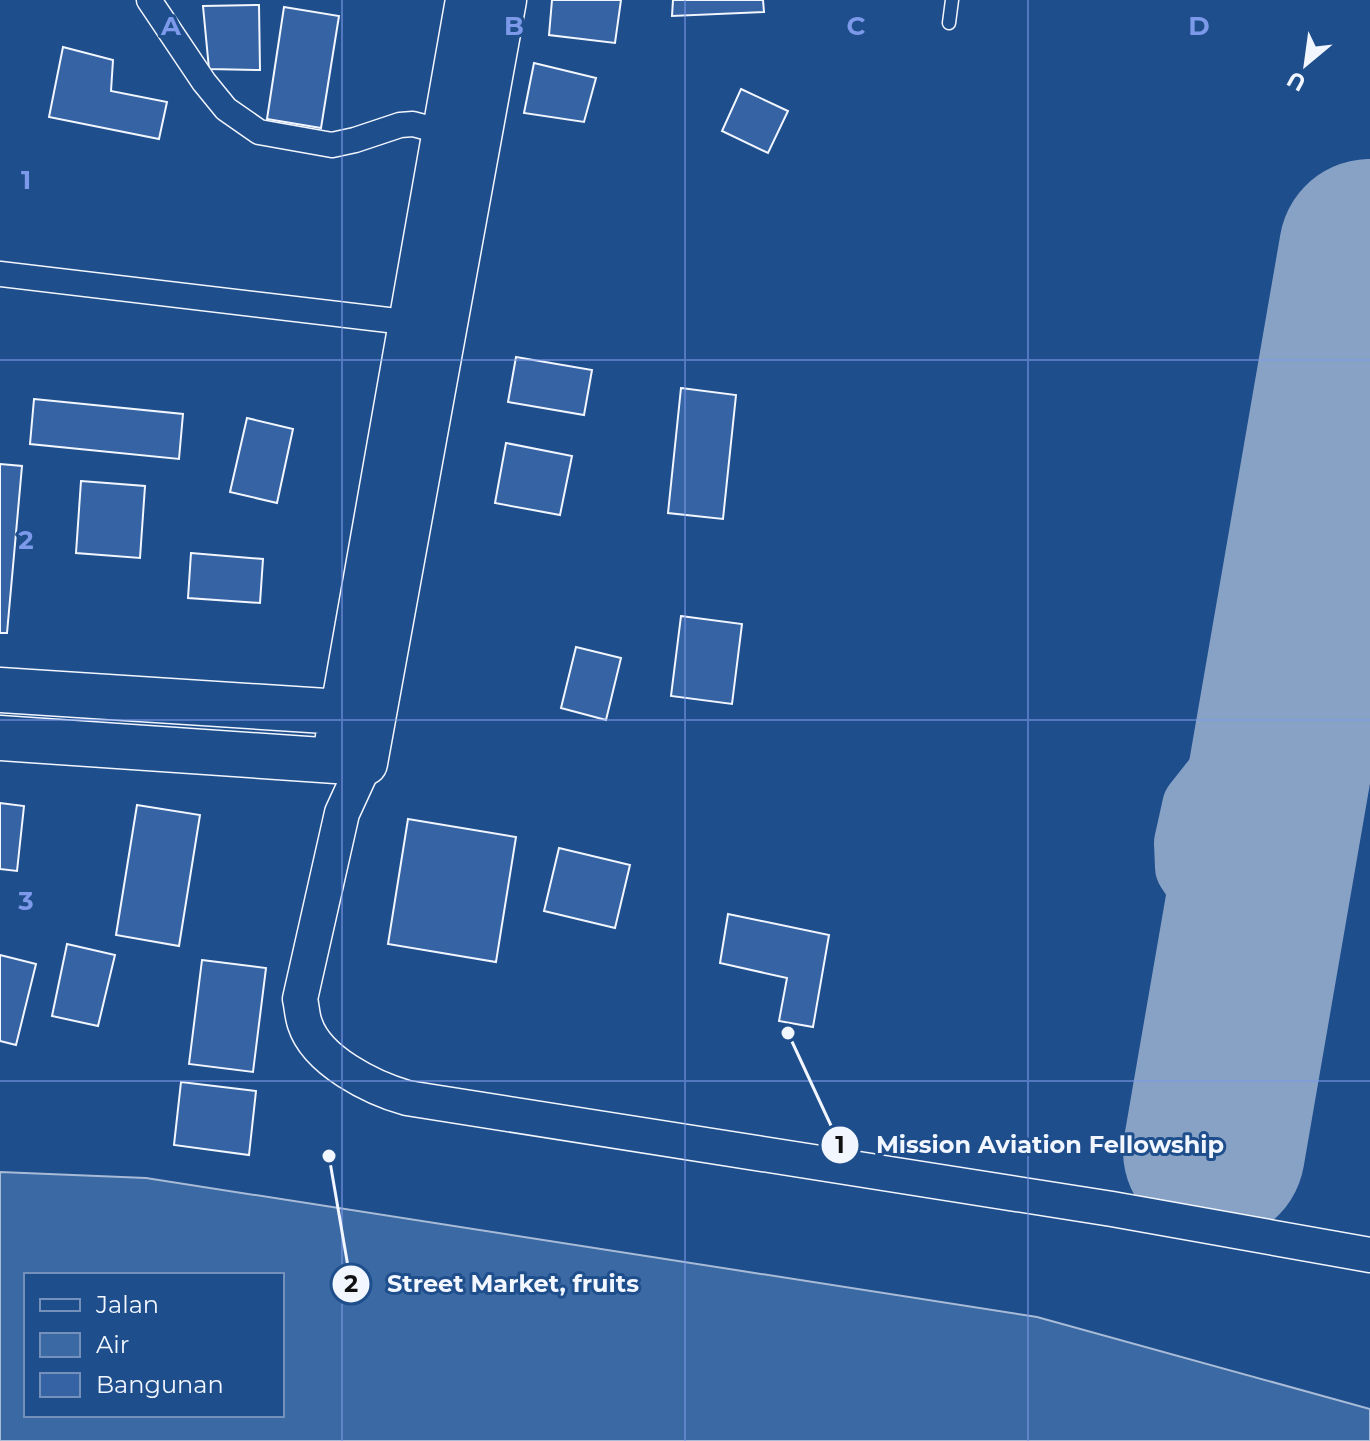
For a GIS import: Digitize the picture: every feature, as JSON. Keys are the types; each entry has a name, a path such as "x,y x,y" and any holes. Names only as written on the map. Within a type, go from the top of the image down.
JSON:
{"highway":[{"path":"427,325 443,132 468,0"},
{"path":"0,738 349,761 427,325 504,0"},
{"path":"0,690 358,716"}],"street":[{"path":"149,0 226,109 259,132 332,145 400,125 413,124 443,132"},
{"path":"0,274 427,325"},
{"path":"349,761 342,813 300,999 309,1033 338,1064 360,1081 407,1098 1112,1209 1370,1255"}],"lane":[{"path":"949,23 952,0"}],"water":[{"path":"0,1172 146,1178 1037,1317 1370,1409 1370,1441 0,1441"}],"building":[{"path":"552,0 621,0 615,43 549,35"},
{"path":"673,0 763,0 764,12 672,16"},
{"path":"259,5 260,70 209,69 203,6"},
{"path":"284,7 339,16 321,128 267,119"},
{"path":"63,47 113,60 111,91 167,102 159,139 49,117"},
{"path":"534,63 596,78 584,122 524,113"},
{"path":"741,89 788,111 768,153 722,131"},
{"path":"516,357 592,370 584,415 508,402"},
{"path":"681,388 736,395 723,519 668,513"},
{"path":"34,399 183,414 179,459 30,444"},
{"path":"247,418 293,429 277,503 230,492"},
{"path":"506,443 572,456 560,515 495,503"},
{"path":"0,464 22,466 7,633 0,633"},
{"path":"81,481 145,486 140,558 76,553"},
{"path":"191,553 263,559 260,603 188,598"},
{"path":"681,616 742,624 732,704 671,696"},
{"path":"576,647 621,658 606,720 561,708"},
{"path":"0,803 24,806 17,871 0,869"},
{"path":"137,805 200,815 179,946 116,935"},
{"path":"408,819 516,837 496,962 388,944"},
{"path":"559,848 630,865 615,928 544,911"},
{"path":"728,914 829,935 813,1027 779,1021 787,978 720,963"},
{"path":"67,944 115,955 98,1026 52,1016"},
{"path":"0,955 36,964 16,1045 0,1041"},
{"path":"202,960 266,968 253,1072 189,1064"},
{"path":"181,1082 256,1091 249,1155 174,1145"}],"taxiway":[{"path":"1262,876 1244,893 1220,892 1204,885 1192,867 1191,843 1199,807 1295,685"}],"runway":[{"path":"1214,1151 1370,250"}],"place":[{"name":"Mission Aviation Fellowship","path":"788,1033"},
{"name":"Street Market, fruits","path":"329,1156"}]}
